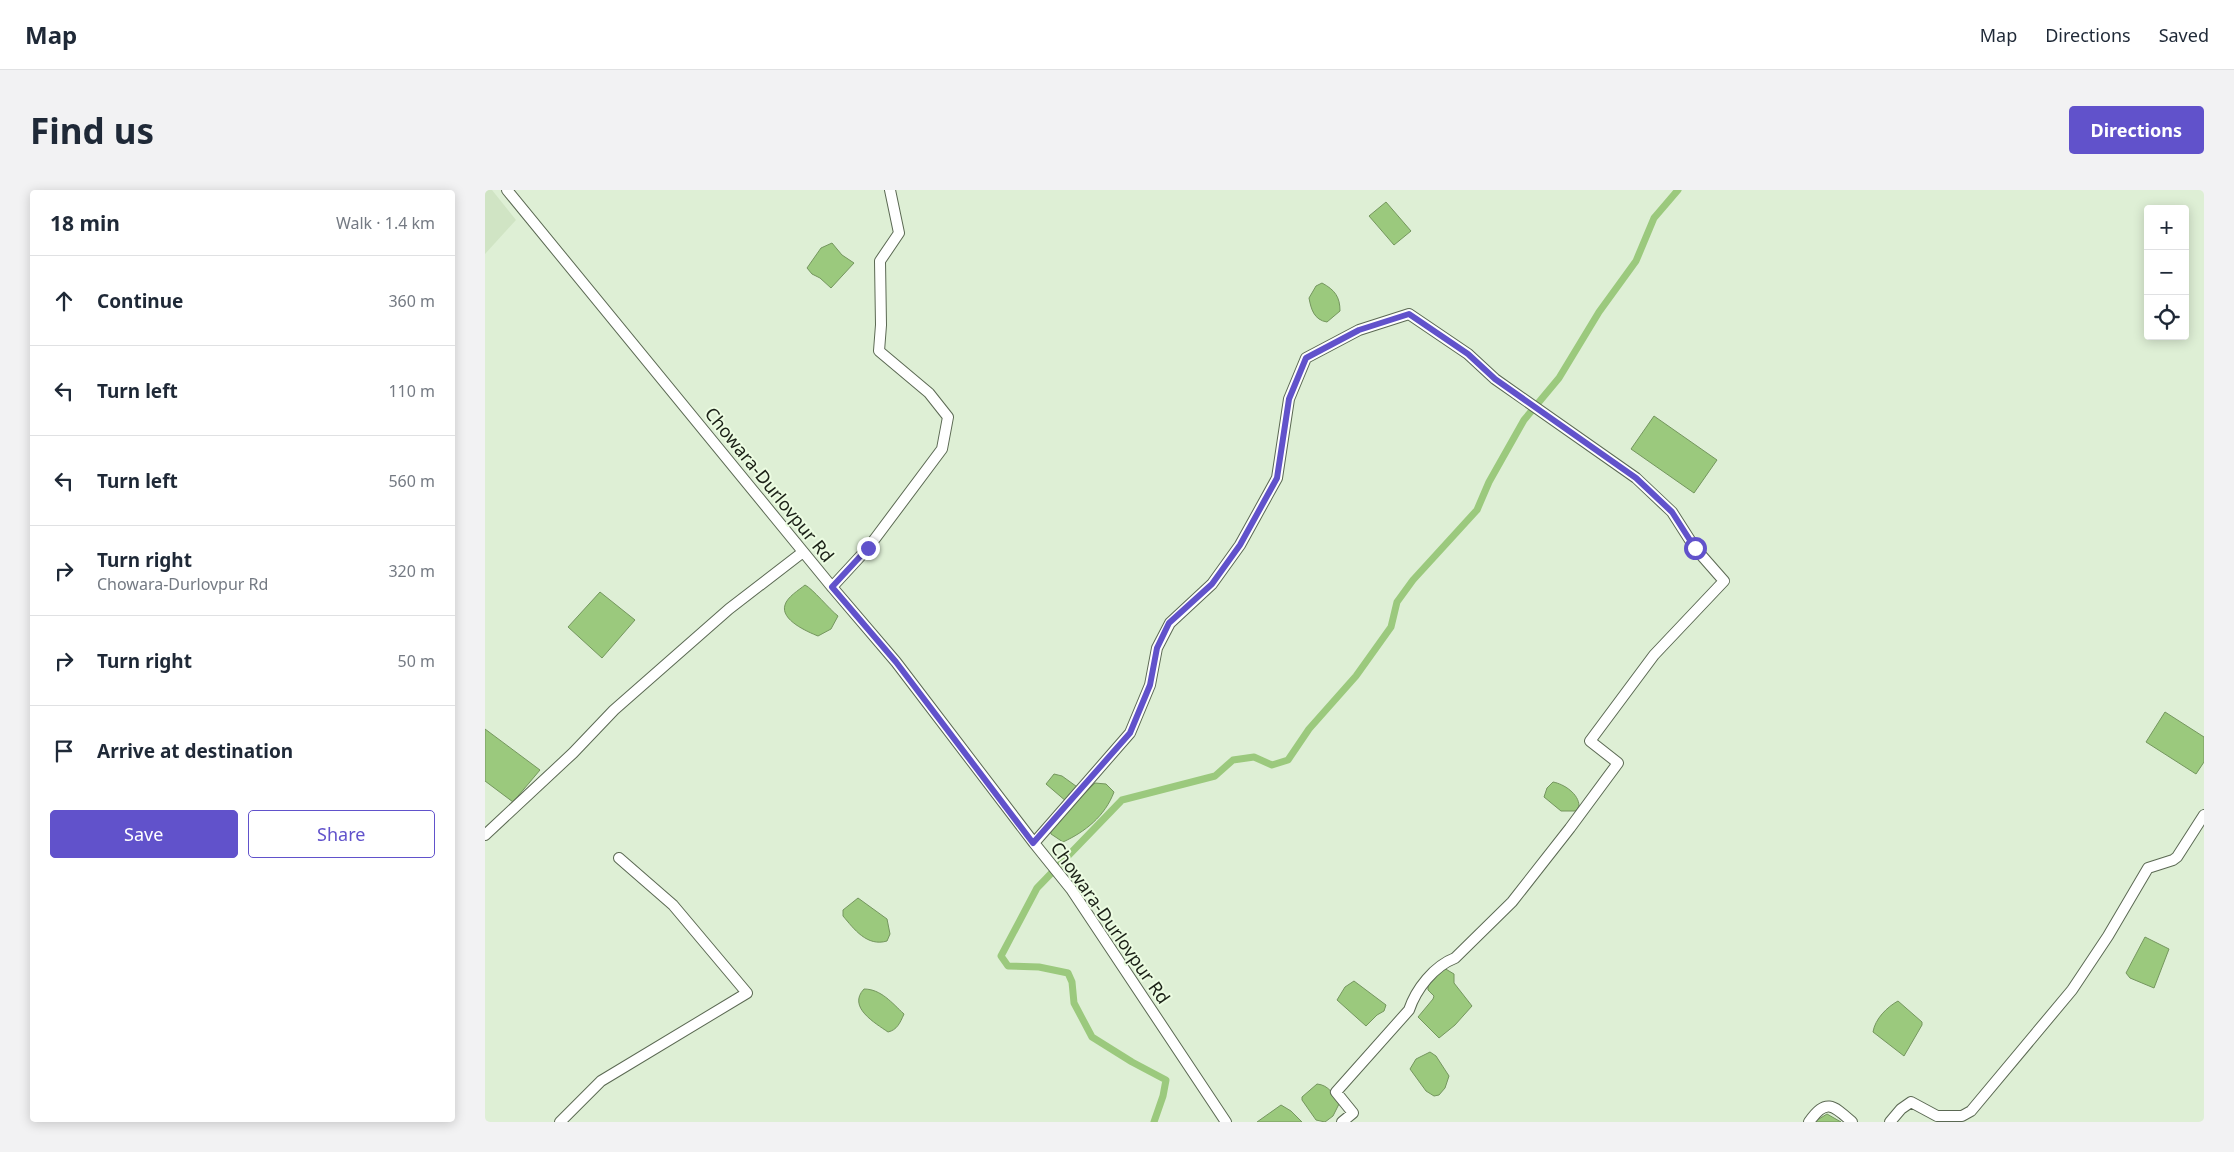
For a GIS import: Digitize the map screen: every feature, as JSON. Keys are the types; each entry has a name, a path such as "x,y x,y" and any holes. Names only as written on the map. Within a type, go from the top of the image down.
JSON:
{"street":[{"name":"Chowara-Durlovpur Rd","path":"507,190 803,552 896,662 1033,843 1062,878 1226,1122"},
{"path":"832,587 868,548 942,449 948,417 929,393 879,351 881,325 880,261 899,233 890,190"},
{"path":"1033,843 1130,733 1150,685 1157,648 1169,623 1212,584 1240,545 1277,478 1289,399 1306,358 1359,330 1409,314 1468,354 1495,379 1636,478 1672,512 1695,548 1724,581 1654,654 1590,741 1618,764 1570,828 1512,902 1455,958 1443,963 1415,994 1409,1010 1336,1092 1353,1113 1341,1122"},
{"path":"485,835 573,752 614,710 729,609 803,552"},
{"path":"1890,1122 1901,1109 1911,1102 1937,1116 1962,1116 1971,1111 2072,990 2149,868 2177,857 2204,815"},
{"path":"560,1122 601,1081 747,993 673,905 619,858"},
{"path":"1809,1122 1822,1108 1829,1105 1837,1108 1852,1122"}],"shaded area":[{"path":"485,190 492,190 516,220 485,254"},
{"path":"1386,202 1411,231 1394,245 1369,216"},
{"path":"832,243 842,255 854,263 831,288 807,268 821,248"},
{"path":"1322,283 1336,294 1340,306 1340,311 1327,322 1316,316 1312,310 1309,298 1316,286"},
{"path":"1654,416 1717,460 1694,493 1631,449"},
{"path":"805,585 838,616 831,629 818,636 796,625 787,616 785,610 788,599"},
{"path":"600,592 635,620 602,658 568,627"},
{"path":"2165,712 2204,737 2204,762 2196,774 2146,742"},
{"path":"485,729 540,770 513,802 485,781"},
{"path":"1054,774 1062,776 1080,789 1067,802 1046,784"},
{"path":"1553,782 1566,787 1574,794 1579,806 1576,811 1561,811 1544,797 1547,788"},
{"path":"1095,783 1106,784 1114,792 1100,816 1079,833 1063,842 1051,834 1050,829"},
{"path":"858,898 887,919 890,934 887,941 880,942 867,939 856,931 843,916 843,910"},
{"path":"2145,937 2169,949 2154,988 2130,978 2126,973"},
{"path":"1444,968 1454,974 1454,983 1472,1006 1455,1025 1439,1038 1418,1017 1434,996 1428,990 1428,984"},
{"path":"1354,981 1386,1005 1384,1011 1366,1026 1337,1000 1345,987"},
{"path":"864,989 881,994 904,1014 894,1030 888,1032 865,1014 859,1002"},
{"path":"1898,1001 1922,1022 1904,1056 1873,1032 1882,1014"},
{"path":"1430,1052 1436,1056 1449,1076 1445,1088 1439,1095 1434,1096 1426,1091 1410,1069 1416,1059"},
{"path":"1317,1084 1328,1088 1339,1104 1333,1116 1325,1122 1316,1120 1302,1100 1302,1097"},
{"path":"1281,1105 1291,1111 1302,1122 1257,1122"},
{"path":"1827,1114 1841,1122 1814,1122"}],"waterway":[{"path":"1154,1122 1163,1096 1166,1080 1132,1062 1092,1037 1074,1003 1072,982 1068,973 1039,967 1008,966 1001,956 1037,888 1122,800 1215,776 1233,760 1254,757 1272,765 1288,760 1309,729 1356,676 1391,627 1397,602 1413,580 1477,510 1489,482 1524,420 1559,378 1599,312 1636,261 1654,218 1678,190"}],"route":[{"path":"868,548 832,587 896,662 1033,843 1130,733 1150,685 1157,648 1169,623 1212,584 1240,545 1277,478 1289,399 1306,358 1359,330 1409,314 1437,332 1468,354 1495,379 1636,478 1672,512 1695,548"}]}
